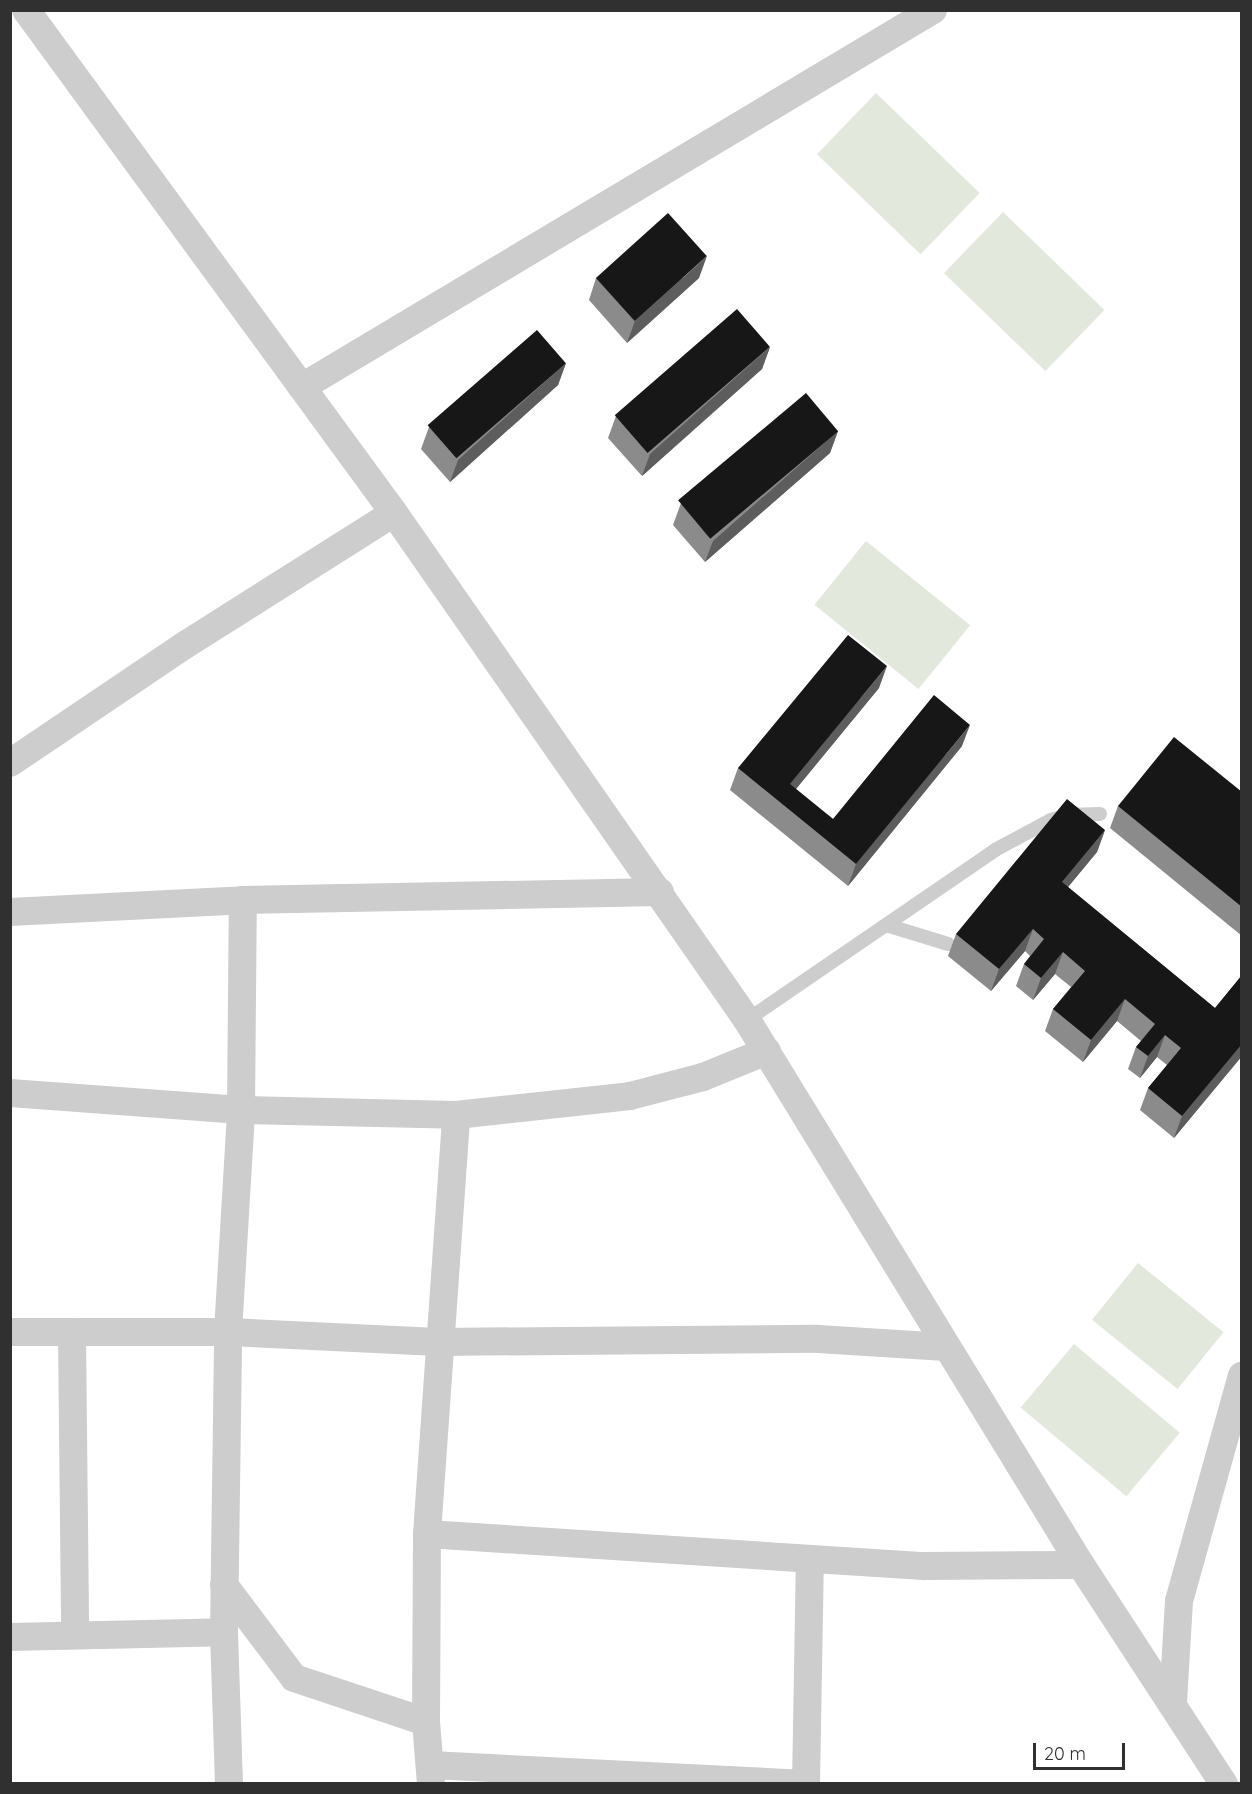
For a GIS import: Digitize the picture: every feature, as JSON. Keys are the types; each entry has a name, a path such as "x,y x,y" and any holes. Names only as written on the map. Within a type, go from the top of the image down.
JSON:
{"street":[{"path":"26,10 394,513 747,1020 1081,1565 1173,1702 1224,1784"},
{"path":"302,387 933,10"},
{"path":"10,763 185,645 394,513"},
{"path":"10,912 243,900 660,892"},
{"path":"229,1784 224,1632 228,1332 241,1110 243,900"},
{"path":"10,1093 241,1110 456,1115 630,1096 703,1077 767,1051"},
{"path":"456,1115 438,1342 427,1534 426,1722 431,1774 806,1783 810,1560"},
{"path":"10,1332 228,1332 438,1342 807,1339 946,1347"},
{"path":"72,1333 75,1635"},
{"path":"1173,1702 1179,1600 1242,1376"},
{"path":"427,1534 924,1566 1081,1565"},
{"path":"224,1585 294,1678 426,1722"},
{"path":"10,1637 224,1632"}],"lane":[{"path":"747,1020 995,850 1051,820 1068,814 1101,814"},
{"path":"886,925 948,944"}],"shaded area":[{"path":"876,93 980,193 921,254 817,154"},
{"path":"1003,212 1104,310 1045,371 944,273"},
{"path":"866,541 970,625 919,689 814,605"},
{"path":"1138,1263 1223,1332 1178,1389 1092,1320"},
{"path":"1074,1344 1180,1433 1126,1496 1021,1408"}],"building":[{"path":"668,213 707,256 635,321 596,278"},
{"path":"737,309 770,347 648,453 615,415"},
{"path":"537,330 566,363 456,458 428,425"},
{"path":"806,393 838,431 710,539 678,500"},
{"path":"848,635 887,666 790,784 833,819 934,695 970,725 856,864 738,768"},
{"path":"1174,737 1242,792 1242,907 1118,806"},
{"path":"1067,799 1105,830 1062,882 1215,1008 1242,975 1242,1044 1182,1116 1148,1088 1181,1048 1165,1035 1148,1056 1136,1047 1155,1024 1125,999 1091,1040 1053,1009 1085,971 1063,952 1041,978 1024,964 1044,939 1033,929 999,969 956,934"}]}
